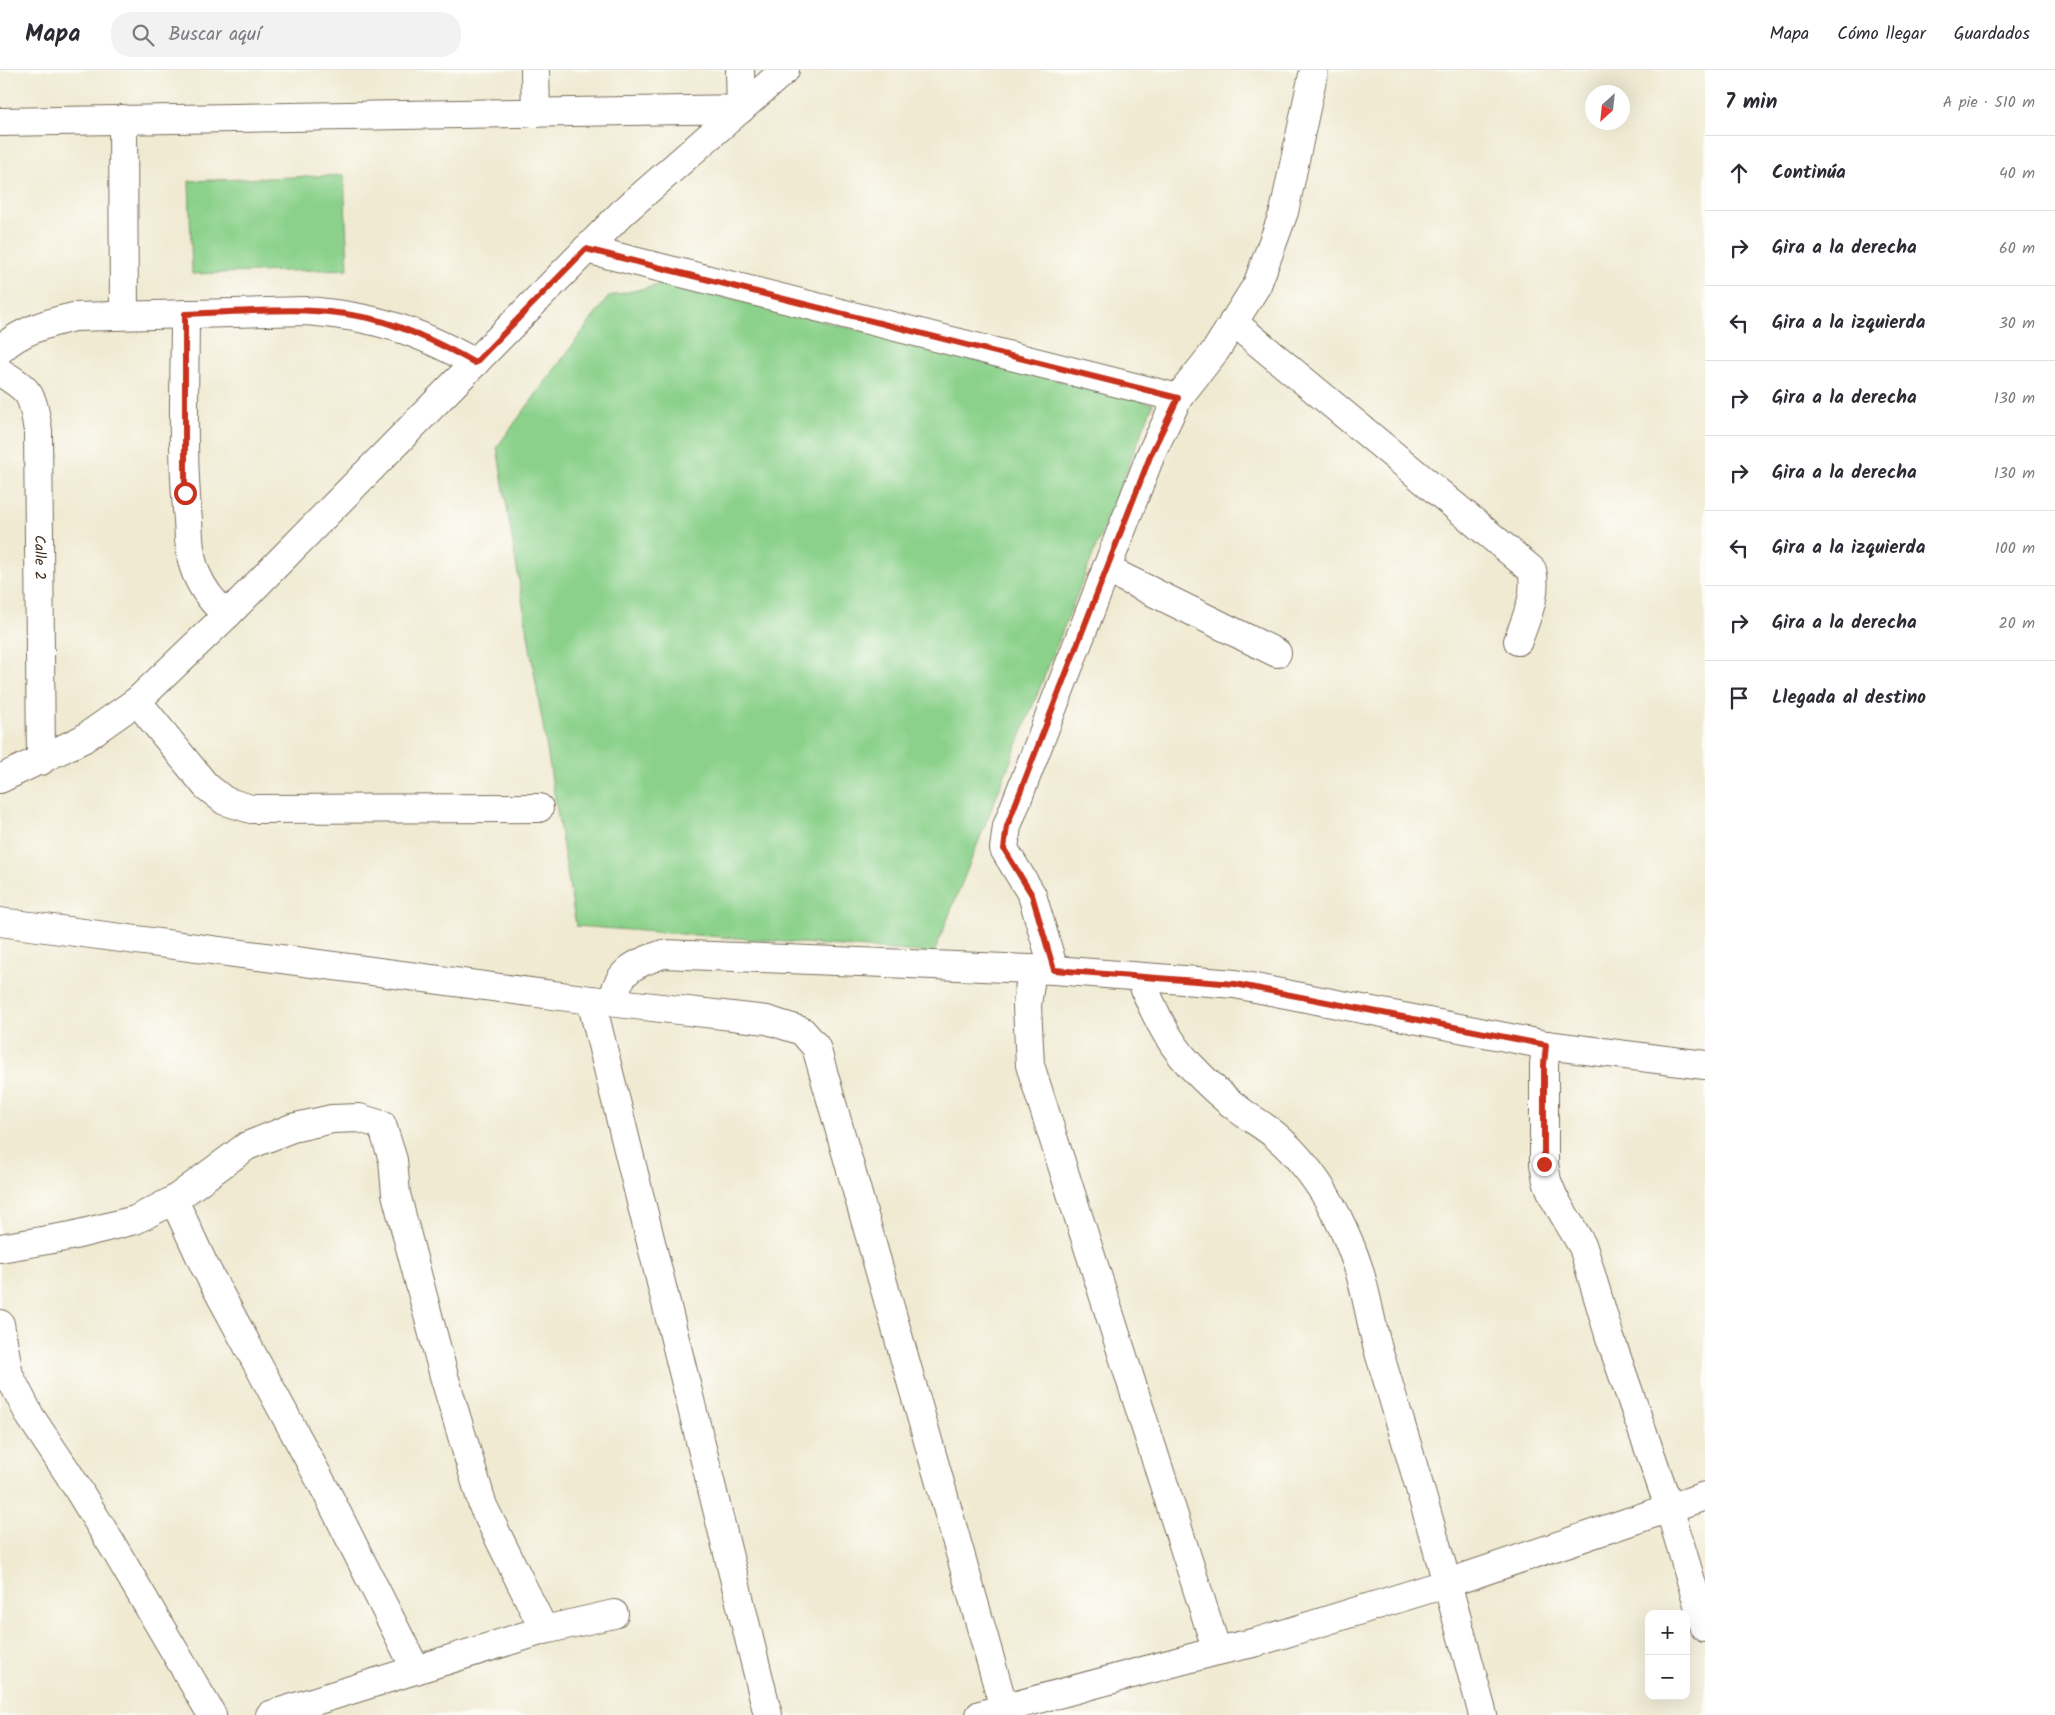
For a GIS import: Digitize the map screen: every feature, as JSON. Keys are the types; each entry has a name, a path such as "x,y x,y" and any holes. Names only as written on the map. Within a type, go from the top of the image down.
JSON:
{"street":[{"path":"535,70 536,113"},
{"path":"740,70 741,109"},
{"path":"0,779 41,761 83,738 137,701 227,615 622,213 786,70"},
{"path":"1218,1651 1030,1065 1027,1006 1043,970 1032,895 1004,849 1007,826 1151,454 1178,398 1216,350 1257,285 1284,212 1314,70"},
{"path":"0,122 741,109"},
{"path":"123,119 124,315"},
{"path":"586,249 1178,398"},
{"path":"0,350 10,340 50,323 74,317 306,311 344,314 382,322 414,332 445,346 475,363"},
{"path":"185,314 185,493 191,554 195,571 202,586 213,602 227,615"},
{"path":"1233,322 1532,570 1535,582 1533,596 1518,641"},
{"name":"Calle 2","path":"0,372 18,383 32,398 38,431 41,761"},
{"path":"1106,570 1277,653"},
{"path":"137,701 206,786 215,794 238,806 251,809 540,808"},
{"path":"0,922 602,1001 767,1020 802,1031 816,1046 996,1712 1257,1642 1448,1583 1705,1496"},
{"path":"602,1001 615,988 625,972 637,963 663,954 1043,970 1235,984 1546,1045 1705,1065"},
{"path":"1140,977 1151,1006 1168,1035 1188,1062 1211,1086 1242,1112 1275,1135 1293,1152 1328,1199 1344,1228 1356,1259 1365,1291 1371,1324 1448,1583 1483,1715"},
{"path":"602,1001 768,1715"},
{"path":"1546,1045 1544,1065 1544,1164 1547,1180 1554,1198 1583,1247 1610,1338 1669,1507 1705,1628"},
{"path":"0,1248 71,1236 135,1220 174,1200 247,1146 292,1128 332,1119 359,1118 382,1125 392,1160 396,1194 444,1376 483,1506 544,1630"},
{"path":"174,1200 204,1265 326,1490 416,1670"},
{"path":"0,1324 9,1375 30,1416 104,1532 212,1715"},
{"path":"270,1715 544,1630 614,1614"}],"green space":[{"path":"344,175 348,269 192,274 189,181"},
{"path":"669,283 1153,404 934,953 576,926 497,447 609,296"}],"route":[{"path":"185,493 185,314 306,311 344,314 382,322 414,332 445,346 475,363 586,249 1178,398 1151,454 1007,826 1004,849 1032,895 1054,970 1235,984 1546,1045 1544,1065 1544,1164"}]}
